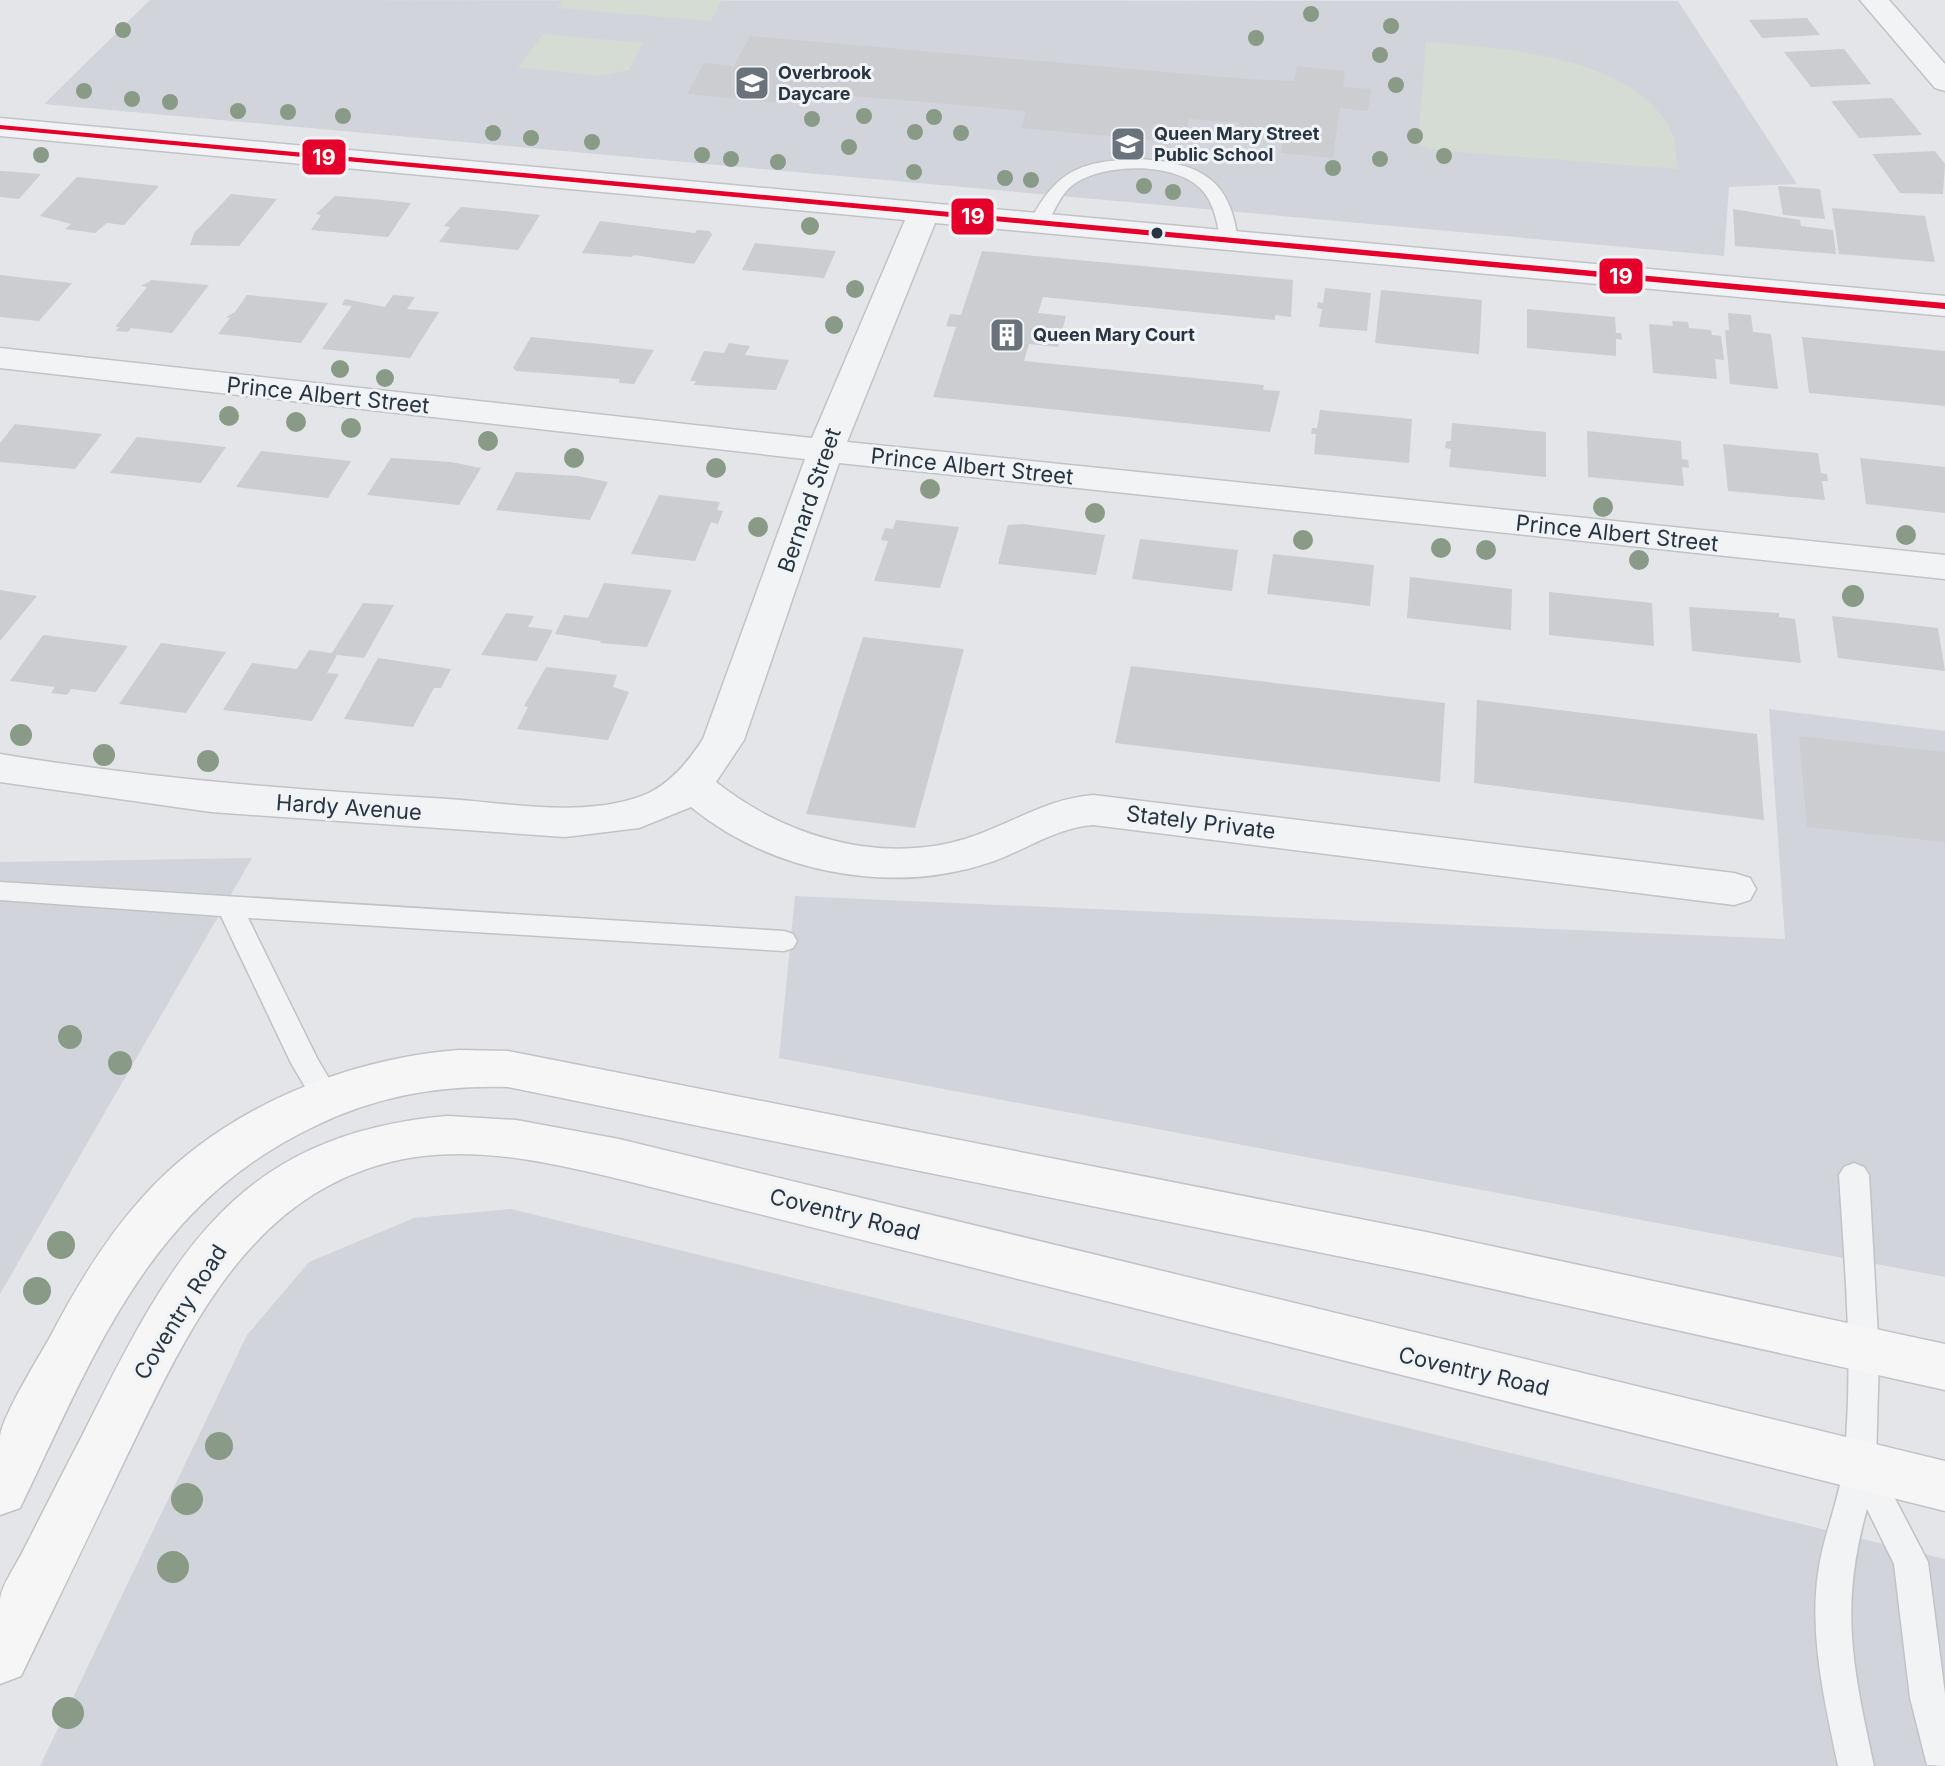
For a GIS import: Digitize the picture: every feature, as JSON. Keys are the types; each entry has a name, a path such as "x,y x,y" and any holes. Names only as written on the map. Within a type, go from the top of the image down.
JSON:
{"main road":[{"path":"0,1490 103,1290 137,1236 171,1197 216,1157 247,1135 327,1099 411,1072 508,1069 1426,1253 1945,1367"},
{"name":"Coventry Road","path":"0,1656 135,1385 208,1260 244,1220 281,1191 321,1167 359,1151 404,1139 493,1137 720,1183 1945,1486"}],"street":[{"path":"1874,0 1945,82"},
{"path":"0,127 1945,306"},
{"name":"Bernard Street","path":"693,786 723,740 736,709 840,411 924,212"},
{"name":"Prince Albert Street","path":"0,358 827,451 1945,567"},
{"name":"Hardy Avenue","path":"0,768 72,782 212,798 565,822 608,820 641,812 671,801 693,786"},
{"name":"Stately Private","path":"693,786 761,833 839,856 891,862 935,860 971,853 1004,841 1047,816 1093,810 1734,889"}],"lane":[{"path":"1038,223 1053,194 1071,178 1095,168 1137,164 1172,168 1206,182 1226,215 1229,241"},
{"path":"0,891 784,941"},
{"path":"230,907 305,1063 327,1099"},
{"path":"1854,1175 1862,1348 1860,1463 1839,1544 1833,1585 1838,1669 1856,1766"},
{"path":"1860,1463 1911,1562 1928,1698 1945,1765"}],"shaded area":[{"name":"Queen Mary Street Public School","path":"150,0 1678,1 1797,184 1729,187 1724,256 44,104"},
{"path":"563,0 722,0 711,21 558,8"},
{"path":"543,34 643,43 629,70 600,76 518,67"},
{"path":"1426,42 1563,60 1597,71 1628,86 1654,106 1672,132 1678,169 1433,150 1418,144"},
{"path":"1769,709 1945,731 1945,1277 779,1058 795,896 1785,939"},
{"path":"252,858 0,1294 0,862"},
{"path":"511,1209 1945,1559 1945,1766 40,1766 247,1335 309,1262 414,1218"}],"building":[{"path":"1807,18 1820,35 1762,38 1749,20"},
{"path":"750,36 1248,79 1294,81 1297,66 1345,71 1343,87 1371,89 1368,111 1340,108 1333,158 1281,153 1285,130 1238,126 1239,123 1189,119 1184,143 1021,128 1026,111 784,90 778,103 687,94 704,63 734,66"},
{"path":"1844,49 1871,84 1811,87 1784,52"},
{"path":"1892,98 1922,135 1859,138 1831,101"},
{"path":"1935,151 1945,164 1943,194 1900,193 1872,154"},
{"path":"0,171 41,174 19,199 0,197"},
{"path":"77,177 159,186 124,225 107,223 95,233 65,229 71,224 40,216"},
{"path":"1778,186 1820,189 1825,219 1783,215"},
{"path":"231,194 277,199 239,246 190,245 194,233"},
{"path":"335,196 411,203 388,237 311,230 321,215 316,214"},
{"path":"461,207 540,215 518,250 439,242 450,227 444,226"},
{"path":"1832,208 1925,216 1935,262 1839,254"},
{"path":"1733,209 1800,220 1801,226 1833,230 1836,254 1735,246"},
{"path":"600,221 695,233 697,230 710,231 712,235 694,264 634,255 582,253"},
{"path":"755,243 836,251 824,278 742,270"},
{"name":"Queen Mary Court","path":"982,251 1293,280 1291,317 1275,315 1275,320 1043,297 1038,313 1066,316 1058,347 1029,344 1024,361 1264,385 1263,390 1280,391 1270,432 933,397 956,327 946,326 950,314 961,315"},
{"path":"0,275 72,283 39,321 0,317"},
{"path":"152,280 209,285 172,333 131,328 128,332 116,331 119,327 115,327 147,287 141,286"},
{"path":"1325,288 1371,293 1367,331 1319,327 1322,309 1317,308 1318,302 1323,303"},
{"path":"1381,290 1482,300 1479,354 1375,343"},
{"path":"247,295 328,303 301,343 218,334 230,318 226,317 235,312"},
{"path":"393,295 415,297 407,309 439,312 410,358 322,349 352,306 342,305 345,299 385,307"},
{"path":"1527,309 1615,317 1616,333 1621,333 1622,340 1616,339 1616,356 1527,348"},
{"path":"1728,313 1751,315 1753,332 1771,334 1778,389 1730,384 1725,330 1729,330"},
{"path":"1672,321 1688,322 1689,328 1711,330 1712,335 1721,336 1724,360 1715,359 1717,379 1653,373 1649,324 1673,326"},
{"path":"531,337 654,350 634,384 619,383 620,379 516,371 513,368"},
{"path":"1802,337 1945,351 1945,406 1809,393"},
{"path":"729,343 750,346 745,355 789,360 776,390 694,385 696,381 690,381 704,351 724,353"},
{"path":"1320,410 1412,419 1409,463 1314,454 1316,434 1311,434 1312,428 1317,428"},
{"path":"1452,423 1546,432 1546,477 1449,467 1451,449 1445,448 1446,441 1451,441"},
{"path":"15,424 102,434 75,469 0,462 0,443"},
{"path":"1587,431 1681,441 1682,459 1688,460 1689,468 1682,467 1684,486 1588,477"},
{"path":"137,437 226,447 201,483 110,473"},
{"path":"1723,444 1818,453 1821,473 1827,474 1828,481 1822,481 1825,500 1728,491"},
{"path":"261,451 351,461 328,498 236,487"},
{"path":"391,458 451,462 481,468 459,505 367,495"},
{"path":"1860,458 1945,467 1945,513 1866,504"},
{"path":"516,472 578,476 608,482 590,520 496,510"},
{"path":"659,495 720,502 717,510 723,511 718,524 711,522 695,561 631,554"},
{"path":"896,520 959,527 940,588 874,581 888,541 881,540 885,528 893,529"},
{"path":"1023,524 1105,535 1096,575 998,564 1008,525"},
{"path":"1140,539 1238,550 1232,591 1132,579"},
{"path":"1273,554 1374,565 1370,606 1267,594"},
{"path":"1410,577 1512,589 1511,630 1407,618"},
{"path":"604,583 672,590 647,647 600,643 555,634 564,615 588,618"},
{"path":"0,590 37,596 0,641"},
{"path":"1549,592 1652,603 1654,646 1549,635"},
{"path":"363,603 394,605 364,658 337,655 327,673 339,674 312,721 223,710 252,663 297,669 309,650 332,653"},
{"path":"1689,607 1779,613 1779,617 1795,619 1801,663 1692,651"},
{"path":"506,613 534,616 528,627 553,630 537,661 481,655"},
{"path":"1832,616 1938,628 1945,671 1838,658"},
{"path":"43,635 128,646 96,692 71,689 67,695 51,693 55,687 10,681"},
{"path":"863,637 964,649 915,828 806,814"},
{"path":"161,643 226,652 186,713 119,704"},
{"path":"378,658 451,669 441,688 434,688 413,727 344,719"},
{"path":"1131,666 1445,703 1440,782 1115,743"},
{"path":"546,667 617,675 613,687 629,692 608,740 517,729 528,707 524,706"},
{"path":"1477,700 1757,734 1764,820 1474,783"},
{"path":"1799,736 1945,752 1945,842 1807,827"}],"transit line":[{"name":"19","path":"0,127 1945,306"}],"place":[{"name":"Overbrook Daycare","path":"752,83"},
{"name":"Queen Mary Street Public School","path":"1128,144"},
{"name":"Queen Mary Court","path":"1007,335"}]}
